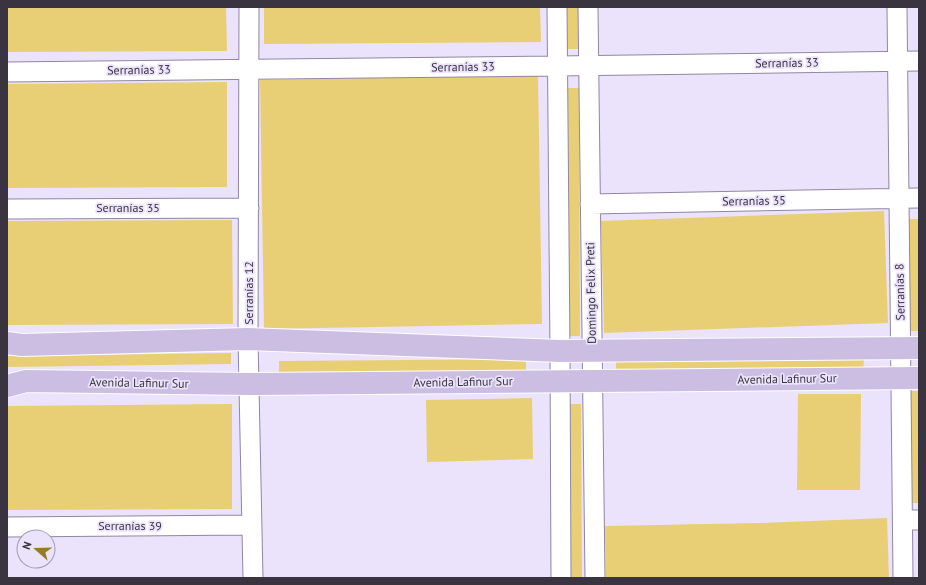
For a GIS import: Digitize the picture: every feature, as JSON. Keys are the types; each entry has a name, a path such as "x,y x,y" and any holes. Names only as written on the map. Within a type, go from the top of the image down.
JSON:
{"main road":[{"path":"7,342 22,345 248,339 560,351 910,348"},
{"name":"Avenida Lafinur Sur","path":"7,386 26,381 249,384 910,378"}],"street":[{"name":"Serranías 12","path":"249,7 248,339 253,578"},
{"path":"557,7 561,578"},
{"name":"Domingo Felix Preti","path":"588,7 591,351 595,578"},
{"name":"Serranías 8","path":"896,7 899,199 910,348 911,520 903,578"},
{"name":"Serranías 33","path":"7,72 919,61"},
{"name":"Serranías 35","path":"590,204 919,198"},
{"name":"Serranías 35","path":"7,209 249,208"},
{"name":"Serranías 39","path":"7,527 252,526"}],"shaded area":[{"path":"7,7 226,7 227,51 7,52"},
{"path":"264,7 540,7 541,42 264,44"},
{"path":"567,7 578,7 578,49 567,49"},
{"path":"538,75 542,324 264,329 260,80"},
{"path":"227,82 227,187 7,188 7,84"},
{"path":"568,88 579,88 580,336 569,336"},
{"path":"884,211 888,323 604,333 601,221"},
{"path":"906,219 919,219 919,331 909,331"},
{"path":"232,220 233,324 7,325 7,221"},
{"path":"231,353 231,364 7,367 7,356"},
{"path":"526,359 526,370 279,372 279,361"},
{"path":"864,360 863,371 616,374 616,362"},
{"path":"909,391 919,391 919,503 912,503"},
{"path":"798,394 861,394 860,490 797,490"},
{"path":"532,398 533,459 427,462 426,400"},
{"path":"232,404 232,509 7,510 7,406"},
{"path":"570,404 581,404 582,578 571,578"},
{"path":"887,518 889,578 606,578 605,526 759,523"}]}
